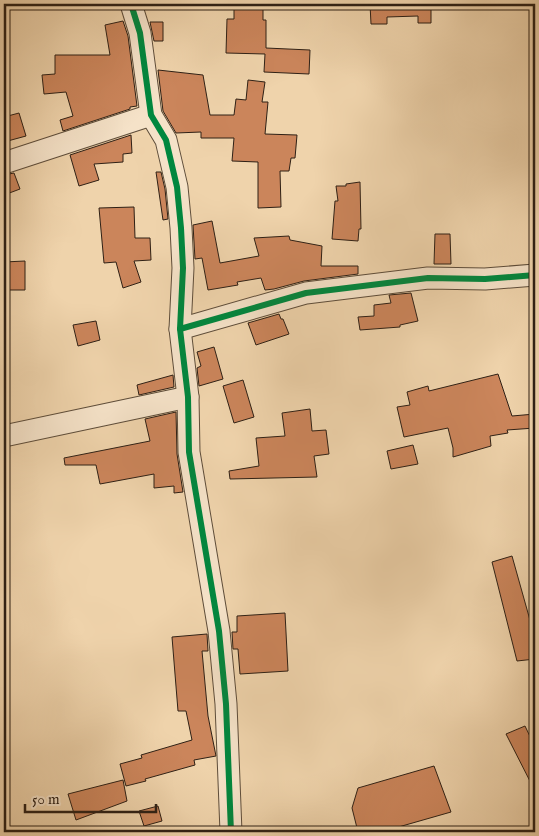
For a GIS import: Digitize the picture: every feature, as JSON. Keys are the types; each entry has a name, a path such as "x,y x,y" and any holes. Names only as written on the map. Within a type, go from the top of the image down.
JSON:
{"street":[{"path":"131,4 140,33 150,115 166,140 177,187 183,268 180,329 188,397 189,452 220,631 226,704 231,832"},
{"path":"4,163 150,115"},
{"path":"180,329 306,293 428,278 485,279 535,275"},
{"path":"4,436 188,397"}],"building":[{"path":"234,4 263,4 263,20 266,20 266,48 310,50 309,74 264,72 265,54 226,53 227,19 234,19"},
{"path":"370,4 431,4 431,23 418,23 418,16 387,17 387,24 371,24"},
{"path":"123,21 128,36 137,106 63,131 60,120 73,116 66,92 44,94 42,75 55,74 55,55 110,55 105,25"},
{"path":"150,22 163,22 163,41 154,41"},
{"path":"158,70 203,75 210,115 234,115 236,99 246,100 248,80 265,82 262,102 268,102 265,134 297,135 295,158 291,158 289,171 280,171 281,207 258,208 258,162 232,161 234,138 201,138 201,132 176,133 163,111"},
{"path":"19,113 26,136 4,142 4,117"},
{"path":"131,135 132,153 123,154 123,162 94,164 99,180 79,186 70,155"},
{"path":"156,172 161,172 165,189 168,219 163,220"},
{"path":"14,173 20,189 4,195 4,175"},
{"path":"360,182 361,229 359,229 358,241 332,239 335,201 338,201 336,186 346,186 346,184"},
{"path":"134,207 135,238 150,238 151,260 134,261 141,282 123,288 116,262 104,263 99,208"},
{"path":"212,221 220,263 259,256 254,238 289,236 290,240 322,246 321,266 358,266 358,274 304,281 265,290 261,278 237,282 238,285 208,290 202,258 195,259 193,225"},
{"path":"435,234 450,234 451,264 434,264"},
{"path":"25,261 25,290 4,290 4,262"},
{"path":"411,293 418,321 400,325 400,327 360,330 358,317 374,316 374,305 391,303 389,295"},
{"path":"279,314 289,334 256,345 248,323"},
{"path":"96,321 100,340 78,346 73,325"},
{"path":"214,347 223,379 199,386 197,368 201,366 197,352"},
{"path":"498,374 512,416 535,414 535,428 507,430 508,433 490,436 491,446 453,457 453,448 448,428 404,437 397,407 410,405 407,392 428,386 429,391"},
{"path":"173,375 174,387 139,395 137,385"},
{"path":"243,380 254,417 234,423 223,386"},
{"path":"310,409 312,431 326,430 329,454 314,456 317,477 230,479 229,471 259,466 256,438 285,436 282,413"},
{"path":"176,412 177,454 183,492 174,493 174,486 154,488 154,474 100,484 96,465 65,465 64,458 150,441 145,419"},
{"path":"413,445 418,464 391,469 387,451"},
{"path":"512,556 535,638 535,659 517,661 492,562"},
{"path":"285,613 288,671 240,674 238,649 233,649 232,632 237,632 237,616"},
{"path":"207,634 208,651 202,651 208,716 216,756 194,760 195,765 126,786 120,764 142,758 141,755 192,740 186,711 178,711 172,637"},
{"path":"525,726 535,747 535,791 506,734"},
{"path":"434,766 451,812 381,832 358,832 352,808 358,788"},
{"path":"123,780 127,801 76,820 68,794"},
{"path":"158,806 162,821 144,826 139,811"}],"cycle path":[{"path":"131,4 140,33 151,115 166,140 177,187 183,268 180,329 188,397 189,452 219,631 226,704 231,832"},
{"path":"180,329 306,293 428,278 485,279 535,275"}]}
